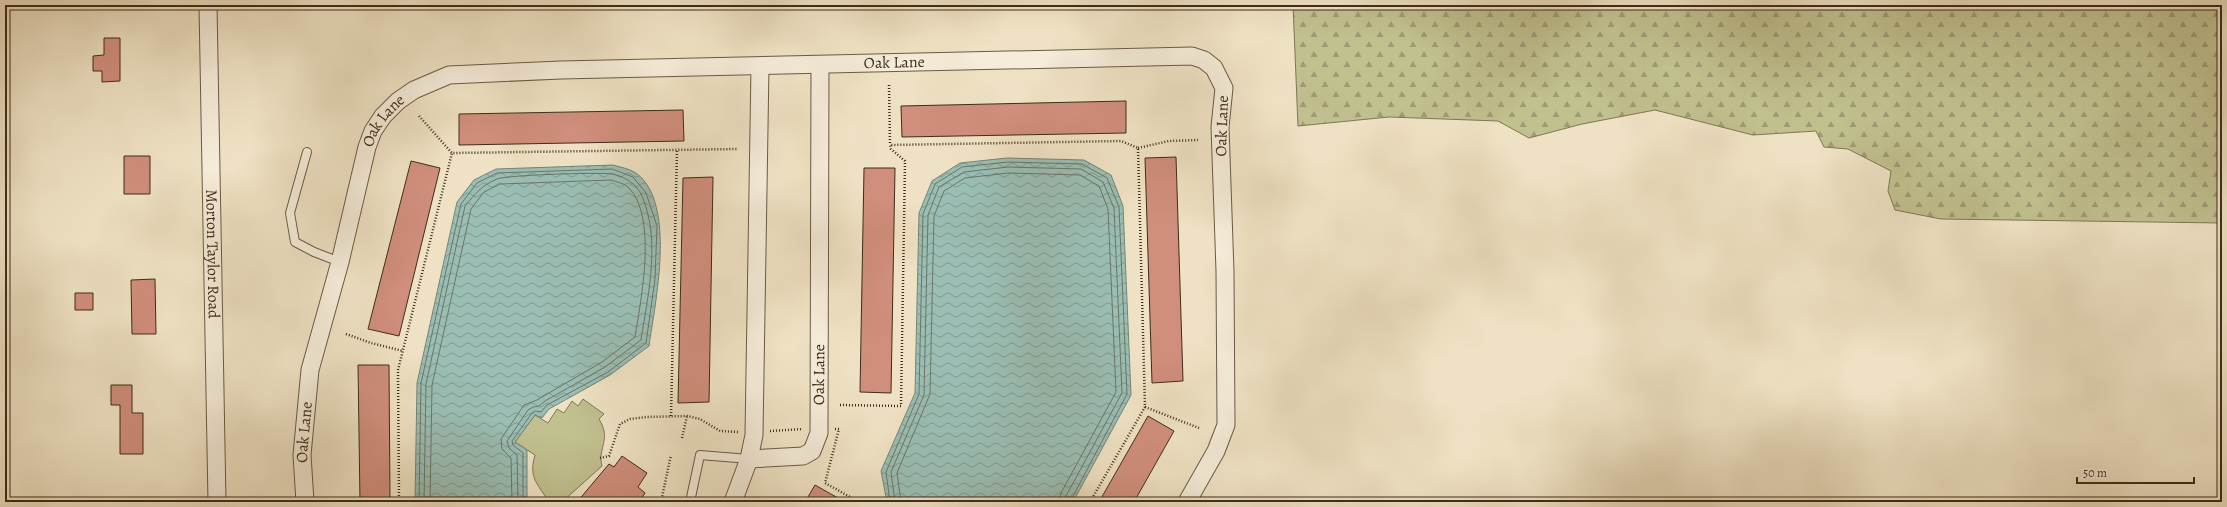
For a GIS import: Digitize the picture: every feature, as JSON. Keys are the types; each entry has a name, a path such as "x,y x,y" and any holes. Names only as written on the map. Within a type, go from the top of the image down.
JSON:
{"street":[{"name":"Morton Taylor Road","path":"208,5 217,502"},
{"name":"Oak Lane","path":"304,502 302,455 310,370 340,262 367,147 373,131 383,116 398,102 432,81 457,74 562,70 1192,56 1204,60 1214,68 1224,88 1220,127 1225,271 1226,425 1216,451 1187,502"},
{"name":"Oak Lane","path":"749,459 803,456 812,451 819,433 820,65"},
{"path":"733,502 749,459 754,435 760,66"}],"lane":[{"path":"308,152 290,213 295,242 314,252 340,262"},
{"path":"690,502 700,455 749,459"}],"path":[{"path":"840,405 901,406 904,161 891,149 890,146 889,85"},
{"path":"419,116 452,153 737,149"},
{"path":"890,146 1121,141 1138,148 1169,141 1198,140"},
{"path":"1090,502 1145,407 1138,148"},
{"path":"671,416 676,149"},
{"path":"399,502 398,370 452,153"},
{"path":"346,334 371,343 403,351"},
{"path":"1145,407 1200,428"},
{"path":"682,438 687,416"},
{"path":"600,458 609,456 620,424 630,419 687,416 700,419 720,430 745,432"},
{"path":"763,431 807,428"},
{"path":"840,429 825,482 859,502"},
{"path":"661,502 671,455"}],"green space":[{"path":"1293,5 2222,5 2222,223 1941,219 1895,210 1888,191 1891,171 1848,149 1824,147 1816,131 1753,135 1655,110 1582,124 1529,138 1498,121 1389,117 1298,126"},
{"path":"583,399 604,414 599,419 603,426 604,433 601,454 602,466 562,502 549,502 533,475 535,455 515,442 535,415 548,423 557,409 564,413 572,401 578,406"}],"water":[{"path":"1007,158 1084,160 1111,175 1123,206 1131,395 1073,502 887,502 881,471 915,393 919,213 932,181 960,163"},
{"path":"613,165 636,173 649,187 656,207 660,230 660,255 649,346 610,375 549,409 542,418 535,415 515,442 527,450 527,502 415,502 417,383 457,202 474,180 496,169"}],"building":[{"path":"104,38 120,38 120,81 102,82 102,71 93,71 93,56 104,55"},
{"path":"1126,101 1126,133 902,137 901,106"},
{"path":"683,110 684,141 459,145 459,114"},
{"path":"124,156 150,156 150,194 124,194"},
{"path":"1176,157 1183,381 1152,383 1145,158"},
{"path":"411,161 440,168 399,336 368,329"},
{"path":"864,168 895,168 891,393 860,392"},
{"path":"713,177 709,402 678,403 683,178"},
{"path":"155,279 156,334 132,334 131,280"},
{"path":"75,293 93,293 93,310 75,310"},
{"path":"358,365 389,365 390,502 360,502"},
{"path":"111,385 132,385 132,413 143,413 143,454 120,454 120,405 111,405"},
{"path":"1148,416 1174,431 1134,502 1099,502"},
{"path":"622,456 647,473 638,487 645,493 639,502 577,502 609,464 614,467"},
{"path":"815,485 845,502 805,502"}]}
